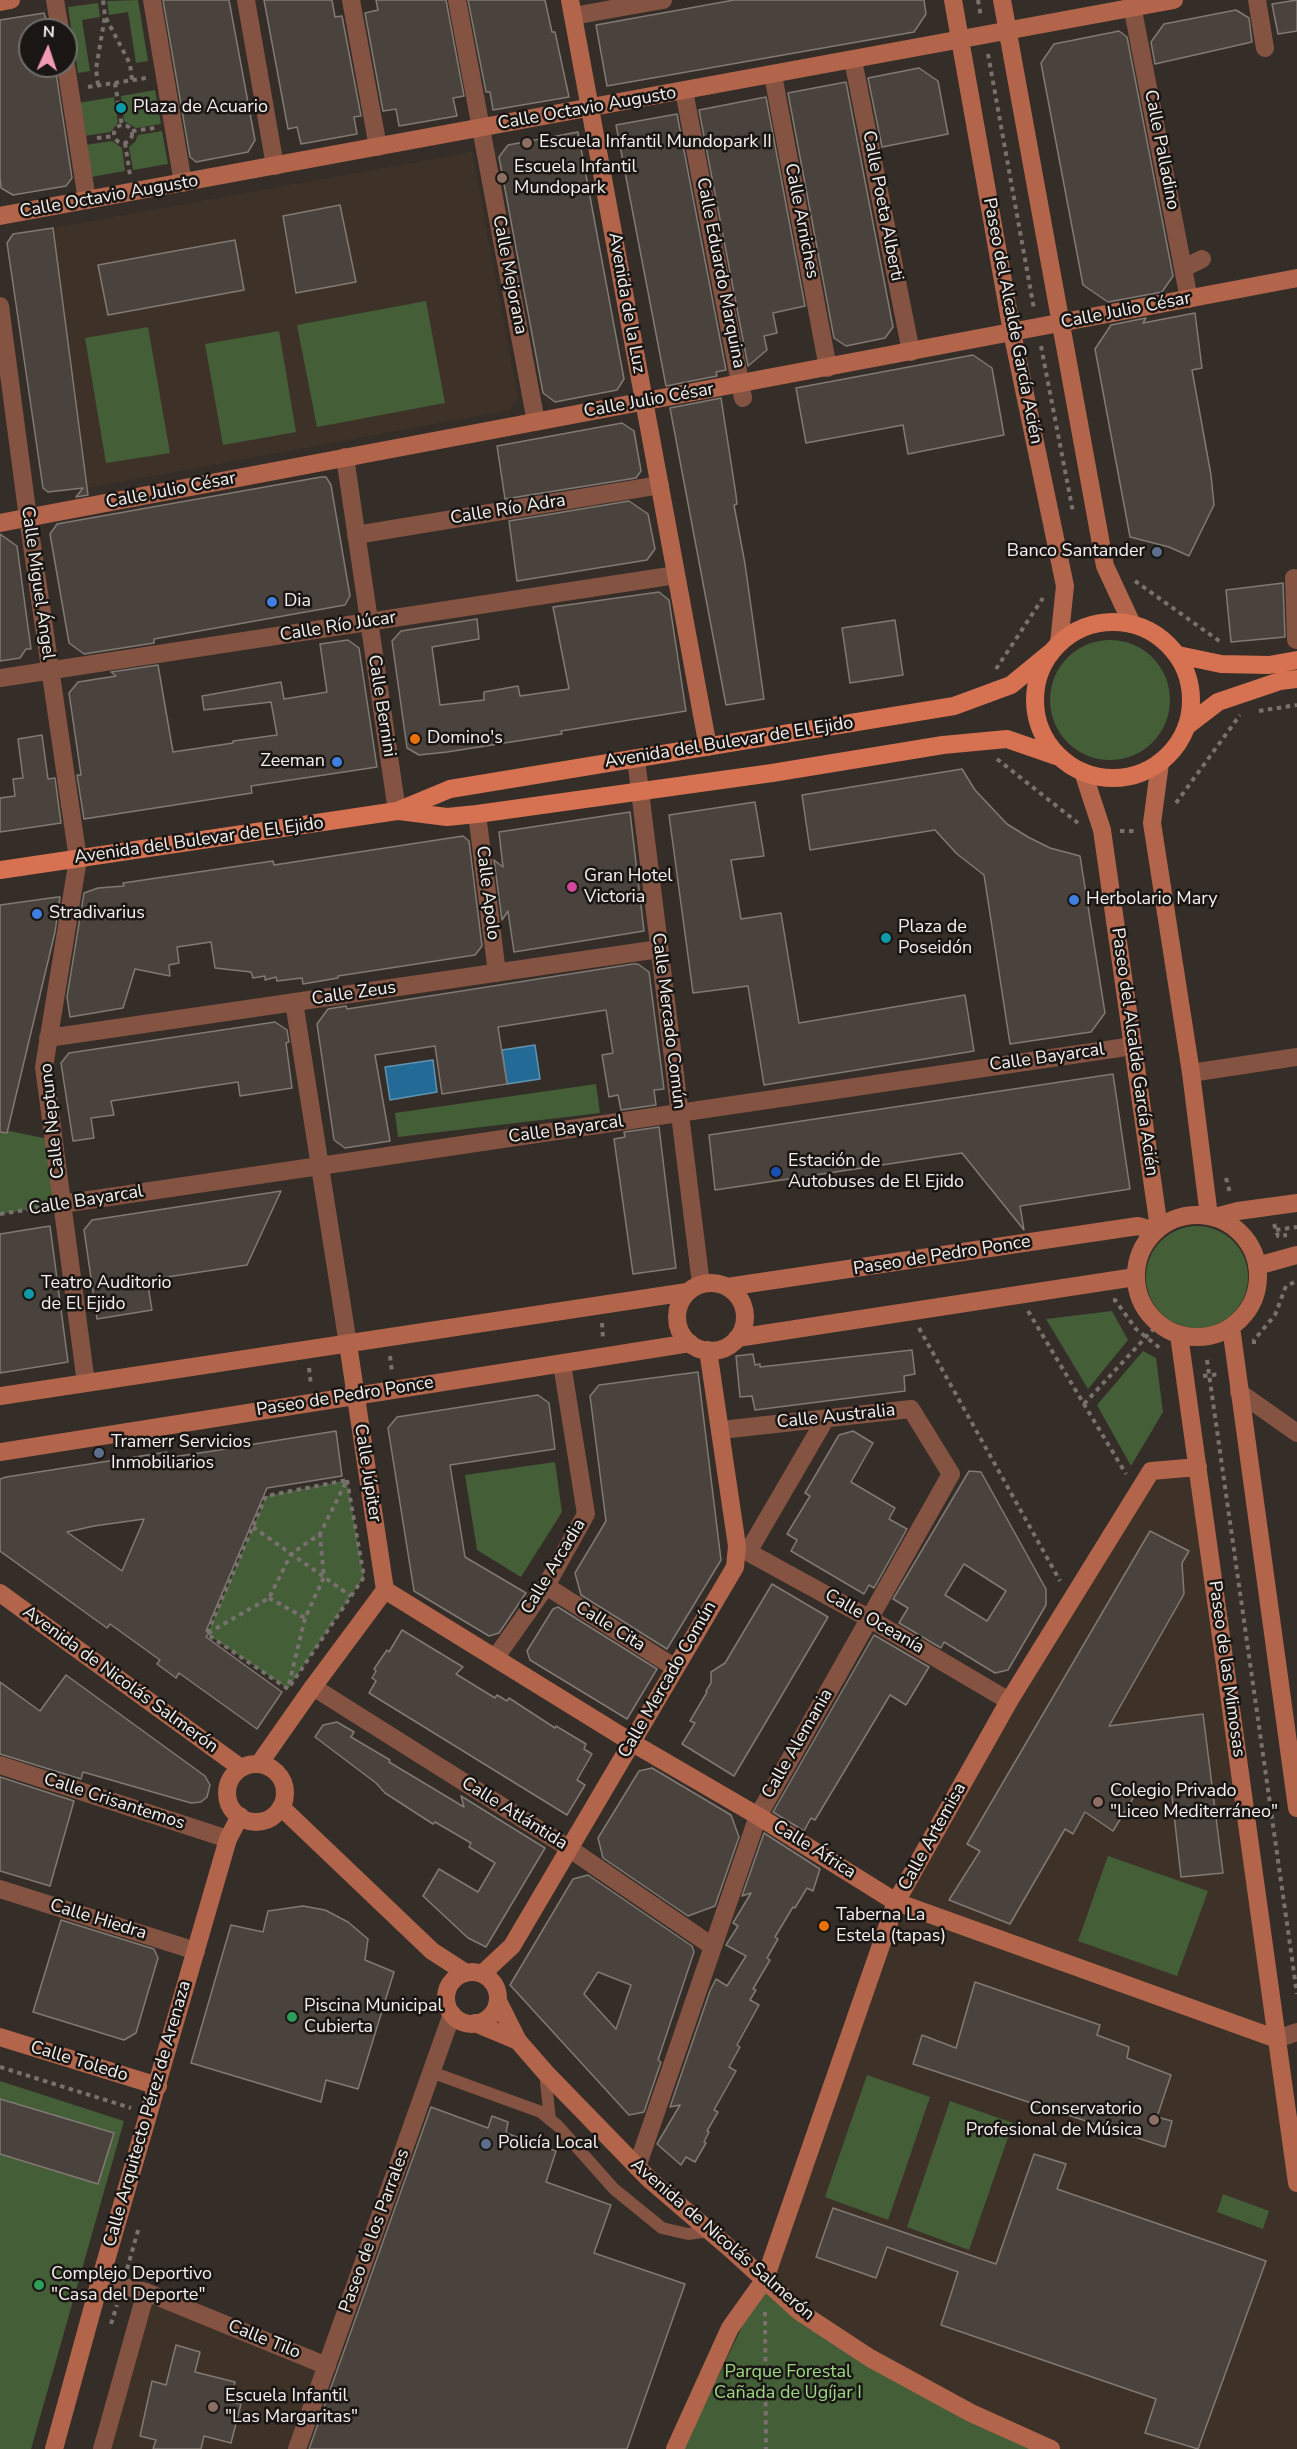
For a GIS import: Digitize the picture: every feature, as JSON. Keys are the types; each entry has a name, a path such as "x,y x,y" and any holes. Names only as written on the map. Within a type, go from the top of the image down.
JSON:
{"main road":[{"path":"1106,622 1132,624 1158,636 1178,655 1189,677 1192,701 1188,725 1177,747 1160,763 1136,775 1109,778 1083,772 1059,757 1045,739 1037,718 1035,695 1040,673 1055,648 1081,628 1106,622"},
{"name":"Avenida del Bulevar de El Ejido","path":"0,870 397,811 450,789 954,706 1011,685 1055,648"},
{"path":"1178,655 1221,664 1269,664 1297,660"},
{"path":"1188,725 1218,702 1280,681 1297,679"},
{"name":"Avenida del Bulevar de El Ejido","path":"397,811 447,817 477,814 772,773 943,746 1007,739 1059,757"}],"street":[{"path":"0,2 11,0"},
{"path":"55,0 58,18"},
{"path":"152,0 183,183"},
{"path":"246,0 275,166"},
{"path":"351,0 378,147"},
{"name":"Calle Mejorana","path":"457,0 536,422"},
{"path":"572,8 663,0"},
{"name":"Paseo del Alcalde García Acién","path":"952,0 1012,332 1065,586 1055,648"},
{"path":"1002,0 1105,566 1132,624"},
{"name":"Calle Octavio Augusto","path":"0,216 960,40 1132,4 1174,0"},
{"path":"1257,0 1265,48"},
{"name":"Calle Palladino","path":"1132,4 1190,299"},
{"name":"Avenida de la Luz","path":"572,8 708,747"},
{"name":"Calle Poeta Alberti","path":"853,60 911,352"},
{"name":"Calle Arniches","path":"773,75 828,368"},
{"path":"68,78 87,200"},
{"name":"Calle Eduardo Marquina","path":"684,91 743,391"},
{"path":"1184,268 1202,259"},
{"name":"Calle Julio César","path":"0,523 644,402 743,391 828,368 1297,278"},
{"name":"Calle Miguel Ángel","path":"0,306 28,518 78,859"},
{"name":"Calle Bernini","path":"345,457 397,811"},
{"name":"Calle Río Adra","path":"356,535 660,485"},
{"name":"Calle Río Júcar","path":"0,678 676,575"},
{"path":"1294,578 1296,640"},
{"name":"Calle Mercado Común","path":"636,759 680,1113 694,1288"},
{"path":"1160,763 1152,823 1212,1217"},
{"name":"Paseo del Alcalde García Acién","path":"1083,772 1102,830 1157,1229"},
{"name":"Calle Apolo","path":"477,814 497,973"},
{"name":"Calle Neptuno","path":"78,859 44,1068 86,1383"},
{"name":"Calle Zeus","path":"48,1038 659,949"},
{"name":"Calle Júpiter","path":"294,1002 385,1590"},
{"name":"Calle Bayarcal","path":"62,1204 1133,1046"},
{"path":"1191,1073 1297,1057"},
{"path":"1212,1217 1297,1203"},
{"path":"1196,1215 1212,1217 1231,1225 1243,1236 1252,1250 1257,1266 1258,1283 1254,1300 1244,1316 1231,1327 1215,1335 1197,1337 1152,1330 1135,1278 1138,1259 1146,1241 1157,1229 1176,1218 1196,1215"},
{"name":"Paseo de Pedro Ponce","path":"727,1287 1138,1226 1157,1229"},
{"path":"1257,1266 1297,1255"},
{"path":"694,1288 681,1301 677,1313 678,1324 690,1343 708,1350 719,1349 737,1338 1135,1278"},
{"path":"0,1396 348,1344 694,1288 710,1283 727,1287 740,1301 744,1310 744,1320 737,1338"},
{"path":"1231,1327 1297,1808"},
{"name":"Paseo de las Mimosas","path":"1179,1335 1297,2183"},
{"name":"Paseo de Pedro Ponce","path":"0,1452 690,1343"},
{"name":"Calle Mercado Común","path":"708,1350 742,1549"},
{"name":"Calle Arcadia","path":"496,1657 546,1586 586,1514 562,1364"},
{"path":"1239,1392 1297,1433"},
{"name":"Calle Australia","path":"721,1430 911,1409 951,1474"},
{"name":"Calle Mercado Común","path":"474,1973 512,1946 674,1667 735,1567 742,1549 826,1418"},
{"name":"Calle Artemisa","path":"675,2449 730,2328 765,2279 896,1902 1009,1701 1150,1471 1198,1467"},
{"name":"Calle Alemania","path":"637,2167 758,1816 951,1474"},
{"name":"Calle Oceanía","path":"742,1549 870,1619 1009,1701"},
{"name":"Calle Cita","path":"546,1586 674,1667"},
{"path":"260,1764 313,1687 385,1590"},
{"name":"Calle África","path":"385,1590 896,1902 1277,2039"},
{"name":"Avenida de Nicolás Salmerón","path":"0,1593 241,1768"},
{"name":"Calle Atlántida","path":"313,1687 570,1849 712,1946"},
{"path":"260,1764 269,1767 282,1780 285,1798 281,1807 267,1820 257,1822 240,1816 232,1810 227,1792 229,1782 241,1768 260,1764"},
{"name":"Calle Crisantemos","path":"0,1765 228,1839"},
{"path":"281,1807 432,1951 474,1973 495,1985 498,2001 490,2016 475,2023 466,2023 452,2014 446,1998 452,1982 474,1973"},
{"name":"Calle Arquitecto Pérez de Arenaza","path":"54,2449 100,2280 228,1839 240,1816"},
{"name":"Calle Hiedra","path":"0,1890 196,1951"},
{"path":"432,1951 448,1989"},
{"name":"Avenida de Nicolás Salmerón","path":"498,2001 518,2041 637,2167 800,2312 870,2358 971,2413 1051,2449"},
{"name":"Paseo de los Parrales","path":"297,2449 452,2014"},
{"name":"Avenida de Nicolás Salmerón","path":"475,2023 518,2041"},
{"path":"1277,2039 1297,2032"},
{"name":"Calle Toledo","path":"0,2037 158,2086"},
{"name":"Calle Tilo","path":"100,2280 146,2292 327,2366"},
{"path":"102,2449 146,2292"}],"lane":[{"path":"431,2072 541,2112 614,2189 662,2228 688,2234 710,2231"},
{"path":"545,2072 550,2120"}],"path":[{"path":"98,85 96,69 105,16 103,0"},
{"path":"978,0 1073,515"},
{"path":"105,16 130,64 132,80"},
{"path":"69,90 165,75"},
{"path":"116,82 122,126"},
{"path":"122,126 132,131 132,138 125,143 120,142 114,136 117,128 122,126"},
{"path":"125,143 130,177"},
{"path":"1252,712 1297,705"},
{"path":"1175,804 1241,714"},
{"path":"987,741 990,753 1087,829 1136,831"},
{"name":"Calle Bayarcal","path":"0,1214 62,1204"},
{"path":"1276,1230 1297,1227"},
{"path":"1255,1349 1254,1340 1275,1315 1286,1286 1297,1281"},
{"path":"1092,1284 1094,1303 1115,1300 1136,1329 1152,1330"},
{"path":"1019,1295 1137,1492"},
{"path":"910,1311 1071,1600"},
{"path":"1152,1330 1165,1351"},
{"path":"1084,1404 1152,1330"},
{"path":"388,1337 394,1389"},
{"path":"306,1350 314,1401"},
{"path":"1207,1360 1297,1994"},
{"path":"1185,1379 1236,1371"},
{"path":"207,1634 269,1598 291,1554 320,1534 347,1480 366,1465"},
{"path":"288,1689 364,1577 347,1480"},
{"path":"207,1634 266,1496 347,1480"},
{"path":"253,1527 351,1596"},
{"path":"288,1689 305,1618 324,1577 320,1534"},
{"path":"269,1598 305,1618"},
{"path":"207,1634 288,1689"},
{"path":"765,2279 766,2449"}],"shaded area":[{"path":"472,152 518,398 510,410 88,488 53,228"},
{"path":"1198,1467 1297,2183 1297,2449 1051,2449 971,2413 765,2279 896,1902 1151,1471"},
{"name":"Escuela Infantil \"Las Margaritas\"","path":"146,2292 327,2366 297,2449 102,2449"}],"green space":[{"path":"138,0 148,61 136,63 128,12 109,15 107,1"},
{"path":"98,3 100,17 82,20 90,71 78,73 78,18 70,18 68,7"},
{"path":"155,90 161,124 136,128 124,121 121,96"},
{"path":"114,97 118,122 111,132 84,136 78,103"},
{"path":"162,131 168,164 133,170 129,147 138,135"},
{"path":"112,141 122,148 125,171 91,177 85,145"},
{"path":"426,301 445,403 317,427 297,325"},
{"path":"148,327 170,453 106,463 85,338"},
{"path":"279,331 296,432 223,445 205,344"},
{"path":"1110,640 1133,645 1152,658 1165,677 1170,700 1165,723 1152,742 1133,755 1110,760 1087,755 1068,742 1055,723 1050,700 1055,677 1068,658 1087,645"},
{"path":"596,1084 600,1113 398,1137 395,1113"},
{"path":"0,1129 53,1140 62,1204 0,1214"},
{"path":"1197,1226 1217,1230 1233,1241 1244,1257 1248,1277 1244,1297 1233,1313 1217,1324 1197,1328 1177,1324 1161,1313 1150,1297 1146,1277 1150,1257 1161,1241 1177,1230"},
{"path":"1112,1311 1128,1340 1088,1389 1046,1319"},
{"path":"1143,1351 1156,1358 1163,1412 1131,1466 1097,1405"},
{"path":"555,1462 562,1512 521,1577 477,1550 465,1475"},
{"path":"347,1480 364,1577 288,1689 207,1634 266,1496"},
{"path":"1108,1856 1208,1891 1177,1976 1078,1941"},
{"path":"867,2075 930,2097 888,2220 825,2197"},
{"name":"Complejo Deportivo \"Casa del Deporte\"","path":"0,2081 124,2121 31,2449 0,2449"},
{"path":"950,2101 1013,2123 969,2250 907,2227"},
{"path":"1223,2194 1269,2211 1263,2229 1217,2212"},
{"name":"Parque Forestal Cañada de Ugíjar I","path":"765,2279 800,2312 1051,2449 683,2449"}],"water":[{"path":"535,1045 540,1079 507,1084 502,1050"},
{"path":"433,1060 437,1092 390,1100 385,1067"}],"building":[{"path":"163,0 229,0 255,140 248,152 196,162 190,157"},
{"path":"264,0 332,0 335,17 342,16 361,116 354,117 357,134 301,144 297,127 288,129"},
{"path":"376,0 446,0 464,96 453,98 457,116 399,126 396,109 383,111 365,13 378,10"},
{"path":"468,0 545,0 552,32 555,32 569,97 493,110 490,92 486,92"},
{"path":"734,0 924,0 926,14 914,32 607,86 596,25"},
{"path":"1297,0 1297,31 1278,34 1272,4"},
{"path":"1236,10 1249,18 1252,42 1155,64 1151,42 1164,24"},
{"path":"44,13 45,18 18,18 18,78 57,78 72,178 66,186 13,195 1,188 0,20"},
{"path":"1119,31 1127,37 1173,276 1162,292 1108,302 1083,285 1041,63 1054,44"},
{"path":"919,68 938,81 948,134 882,147 868,78"},
{"path":"846,82 893,327 885,338 846,346 834,338 788,93"},
{"path":"766,97 805,306 773,313 777,333 764,336 767,350 748,366 699,110"},
{"path":"677,114 726,370 716,372 717,376 666,386 616,125"},
{"path":"578,132 624,379 617,390 555,402 543,393 499,157 508,145"},
{"path":"340,205 356,282 296,293 283,216"},
{"path":"53,228 88,495 76,497 83,488 48,492 43,488 7,243 13,234"},
{"path":"235,240 244,290 108,315 98,265"},
{"path":"1195,313 1202,368 1192,370 1211,475 1214,505 1189,556 1169,547 1130,537 1095,349 1111,325 1146,318 1143,323"},
{"path":"973,355 992,368 1004,435 908,454 903,425 806,443 796,388"},
{"path":"721,398 736,495 737,504 734,505 745,564 764,699 726,705 670,408"},
{"path":"622,423 634,431 641,471 636,478 505,499 497,446"},
{"path":"326,477 331,485 350,596 345,605 154,639 154,643 84,654 69,643 50,534 57,524"},
{"path":"629,501 648,514 655,549 647,560 517,581 509,521"},
{"path":"0,534 17,546 31,649 26,649 20,658 0,661"},
{"path":"1283,583 1285,637 1231,642 1226,590"},
{"path":"659,592 669,600 686,711 447,752 419,755 407,748 392,641 401,631 477,619 479,639 432,647 440,705 484,700 484,692 518,686 520,696 569,689 553,607"},
{"path":"895,620 903,675 850,683 842,628"},
{"path":"348,640 359,648 377,767 251,786 252,793 84,819 77,775 81,775 69,693 78,682 116,676 111,672 158,665 173,752 233,743 233,741 277,735 271,702 204,710 202,696 281,682 284,699 327,692 320,644"},
{"path":"42,735 48,779 55,778 61,823 0,832 0,798 15,796 13,779 23,778 18,739"},
{"path":"962,769 975,790 1007,824 1050,848 1080,856 1105,1013 1091,1032 1010,1044 984,875 957,854 935,830 810,850 802,795"},
{"path":"755,802 764,856 731,860 741,919 781,913 799,1023 965,995 974,1051 764,1085 748,986 693,993 669,815"},
{"name":"Gran Hotel Victoria","path":"630,812 644,931 514,952 508,911 502,920 494,860 503,867 499,832"},
{"path":"463,836 469,841 482,946 475,955 338,976 338,978 303,984 302,978 277,981 276,977 265,980 265,976 253,978 251,972 215,968 211,942 177,947 179,963 169,965 170,976 135,969 123,1008 70,1017 67,997 84,893 98,888 124,886 123,883 273,861 274,865"},
{"path":"60,897 55,932 7,1133 0,1132 0,905"},
{"path":"638,964 649,972 664,1089 654,1090 656,1105 621,1110 618,1095 609,1097 602,1055 613,1053 606,1010 498,1027 507,1084 442,1094 435,1046 375,1055 390,1141 345,1148 334,1140 317,1024 328,1009 346,1006 347,1009"},
{"path":"275,1022 287,1030 289,1042 286,1043 292,1088 240,1096 238,1082 111,1101 114,1115 91,1118 94,1138 73,1141 61,1063 69,1053"},
{"path":"1113,1074 1130,1189 1020,1206 1024,1230 962,1153 715,1190 709,1135"},
{"path":"659,1127 676,1268 633,1274 614,1139 625,1137 624,1132"},
{"path":"281,1191 247,1265 147,1280 152,1310 97,1319 84,1230 92,1220"},
{"name":"Teatro Auditorio de El Ejido","path":"50,1226 68,1362 0,1373 0,1234"},
{"path":"912,1350 915,1374 904,1376 905,1391 755,1410 752,1396 740,1397 736,1356 753,1354 755,1365 760,1364 760,1367"},
{"path":"698,1372 721,1560 667,1649 581,1595 575,1573 606,1521 590,1396 599,1385"},
{"path":"538,1395 549,1403 555,1449 450,1465 465,1557 526,1593 499,1633 489,1636 414,1591 388,1428 397,1417"},
{"path":"336,1431 342,1476 267,1488 206,1631 209,1633 206,1637 282,1692 257,1729 179,1673 176,1678 157,1664 160,1660 110,1624 107,1628 0,1551 0,1479 167,1452 166,1458 226,1449 225,1444 241,1441 242,1446","holes":["144,1519 122,1571 67,1532"]},
{"path":"853,1431 873,1443 851,1482 895,1508 889,1519 907,1529 874,1588 869,1585 864,1594 791,1551 797,1540 787,1534 810,1496 805,1493 839,1435"},
{"path":"969,1471 981,1472 1046,1589 1046,1605 1008,1670 995,1673 944,1642 941,1648 899,1623 908,1608 893,1599","holes":["964,1564 1006,1591 987,1621 945,1595"]},
{"path":"1150,1531 1189,1551 1182,1563 1184,1594 1109,1726 1203,1714 1223,1873 1181,1877 1171,1787 1138,1790 1113,1831 1085,1812 1073,1834 1065,1829 1010,1924 949,1900 980,1851 967,1844"},
{"path":"772,1584 828,1617 734,1776 682,1744 695,1723 690,1721 711,1683 711,1672 725,1663"},
{"path":"558,1607 657,1669 627,1719 530,1660 527,1651 553,1609"},
{"path":"402,1630 463,1667 456,1674 495,1698 497,1695 507,1701 509,1698 555,1728 556,1726 586,1744 584,1749 592,1754 577,1780 585,1785 567,1815 369,1693 376,1681 372,1678 376,1671 374,1669 387,1650 389,1652"},
{"path":"874,1635 929,1667 906,1705 890,1695 815,1820 811,1818 804,1831 773,1812"},
{"path":"66,1675 205,1776 210,1785 207,1797 201,1802 191,1803 83,1772 81,1779 0,1754 0,1682 40,1711"},
{"path":"337,1722 354,1732 351,1737 390,1760 389,1762 464,1807 461,1796 545,1848 486,1947 468,1938 423,1896 439,1869 478,1892 495,1863 469,1847 471,1843 435,1822 433,1824 385,1793 376,1783 315,1737 323,1725"},
{"path":"652,1768 731,1815 739,1837 715,1906 688,1916 603,1858 598,1838 639,1771"},
{"path":"0,1777 74,1801 50,1886 0,1871"},
{"path":"764,1833 820,1869 813,1891 807,1888 775,1937 778,1939 767,1958 770,1960 753,1989 756,1990 750,2000 759,2005 737,2045 740,2047 729,2067 736,2071 714,2110 718,2112 707,2131 709,2132 704,2142 706,2143 695,2162 686,2157 681,2165 657,2144 680,2105 670,2107 710,1991 716,1979 727,1986 746,1956 726,1945 738,1926 733,1923 751,1893 742,1896"},
{"path":"588,1875 692,1946 694,1952 658,2060 661,2062 644,2112 629,2115 510,1985 573,1879","holes":["598,1972 631,1985 616,2029 584,1994"]},
{"name":"Piscina Municipal Cubierta","path":"303,1906 325,1910 348,1922 368,1939 365,1960 394,1972 358,2089 326,2080 321,2102 191,2063 231,1925 263,1932 268,1911"},
{"path":"61,1920 154,1949 158,1958 136,2033 124,2040 33,2012"},
{"path":"975,1982 1100,2025 1097,2035 1129,2047 1127,2058 1171,2075 1157,2117 1172,2121 1165,2147 913,2064 922,2035 956,2048"},
{"path":"0,2099 114,2133 98,2184 0,2154"},
{"path":"431,2107 488,2128 492,2116 508,2122 506,2133 556,2151 546,2182 611,2205 594,2253 685,2284 627,2449 309,2449"},
{"path":"1034,2154 1066,2164 1057,2189 1266,2261 1198,2449 1145,2433 1156,2399 941,2325 958,2272 887,2247 876,2278 816,2257 833,2208 996,2264"},
{"path":"176,2345 200,2352 195,2372 235,2382 230,2402 241,2404 231,2443 204,2436 201,2449 153,2449 156,2440 140,2436 152,2381 166,2385"}],"place":[{"name":"Plaza de Acuario","path":"121,108"},
{"name":"Escuela Infantil Mundopark II","path":"527,143"},
{"name":"Escuela Infantil Mundopark","path":"502,178"},
{"name":"Banco Santander","path":"1157,552"},
{"name":"Dia","path":"272,602"},
{"name":"Domino's","path":"415,739"},
{"name":"Zeeman","path":"337,762"},
{"name":"Gran Hotel Victoria","path":"572,887"},
{"name":"Herbolario Mary","path":"1074,900"},
{"name":"Stradivarius","path":"37,914"},
{"name":"Plaza de Poseidón","path":"886,938"},
{"name":"Estación de Autobuses de El Ejido","path":"776,1172"},
{"name":"Teatro Auditorio de El Ejido","path":"29,1294"},
{"name":"Tramerr Servicios Inmobiliarios","path":"99,1453"},
{"name":"Colegio Privado \"Liceo Mediterráneo\"","path":"1098,1802"},
{"name":"Taberna La Estela (tapas)","path":"824,1926"},
{"name":"Piscina Municipal Cubierta","path":"292,2017"},
{"name":"Conservatorio Profesional de Música","path":"1154,2120"},
{"name":"Policía Local","path":"486,2144"},
{"name":"Complejo Deportivo \"Casa del Deporte\"","path":"39,2285"},
{"name":"Escuela Infantil \"Las Margaritas\"","path":"213,2407"}]}
